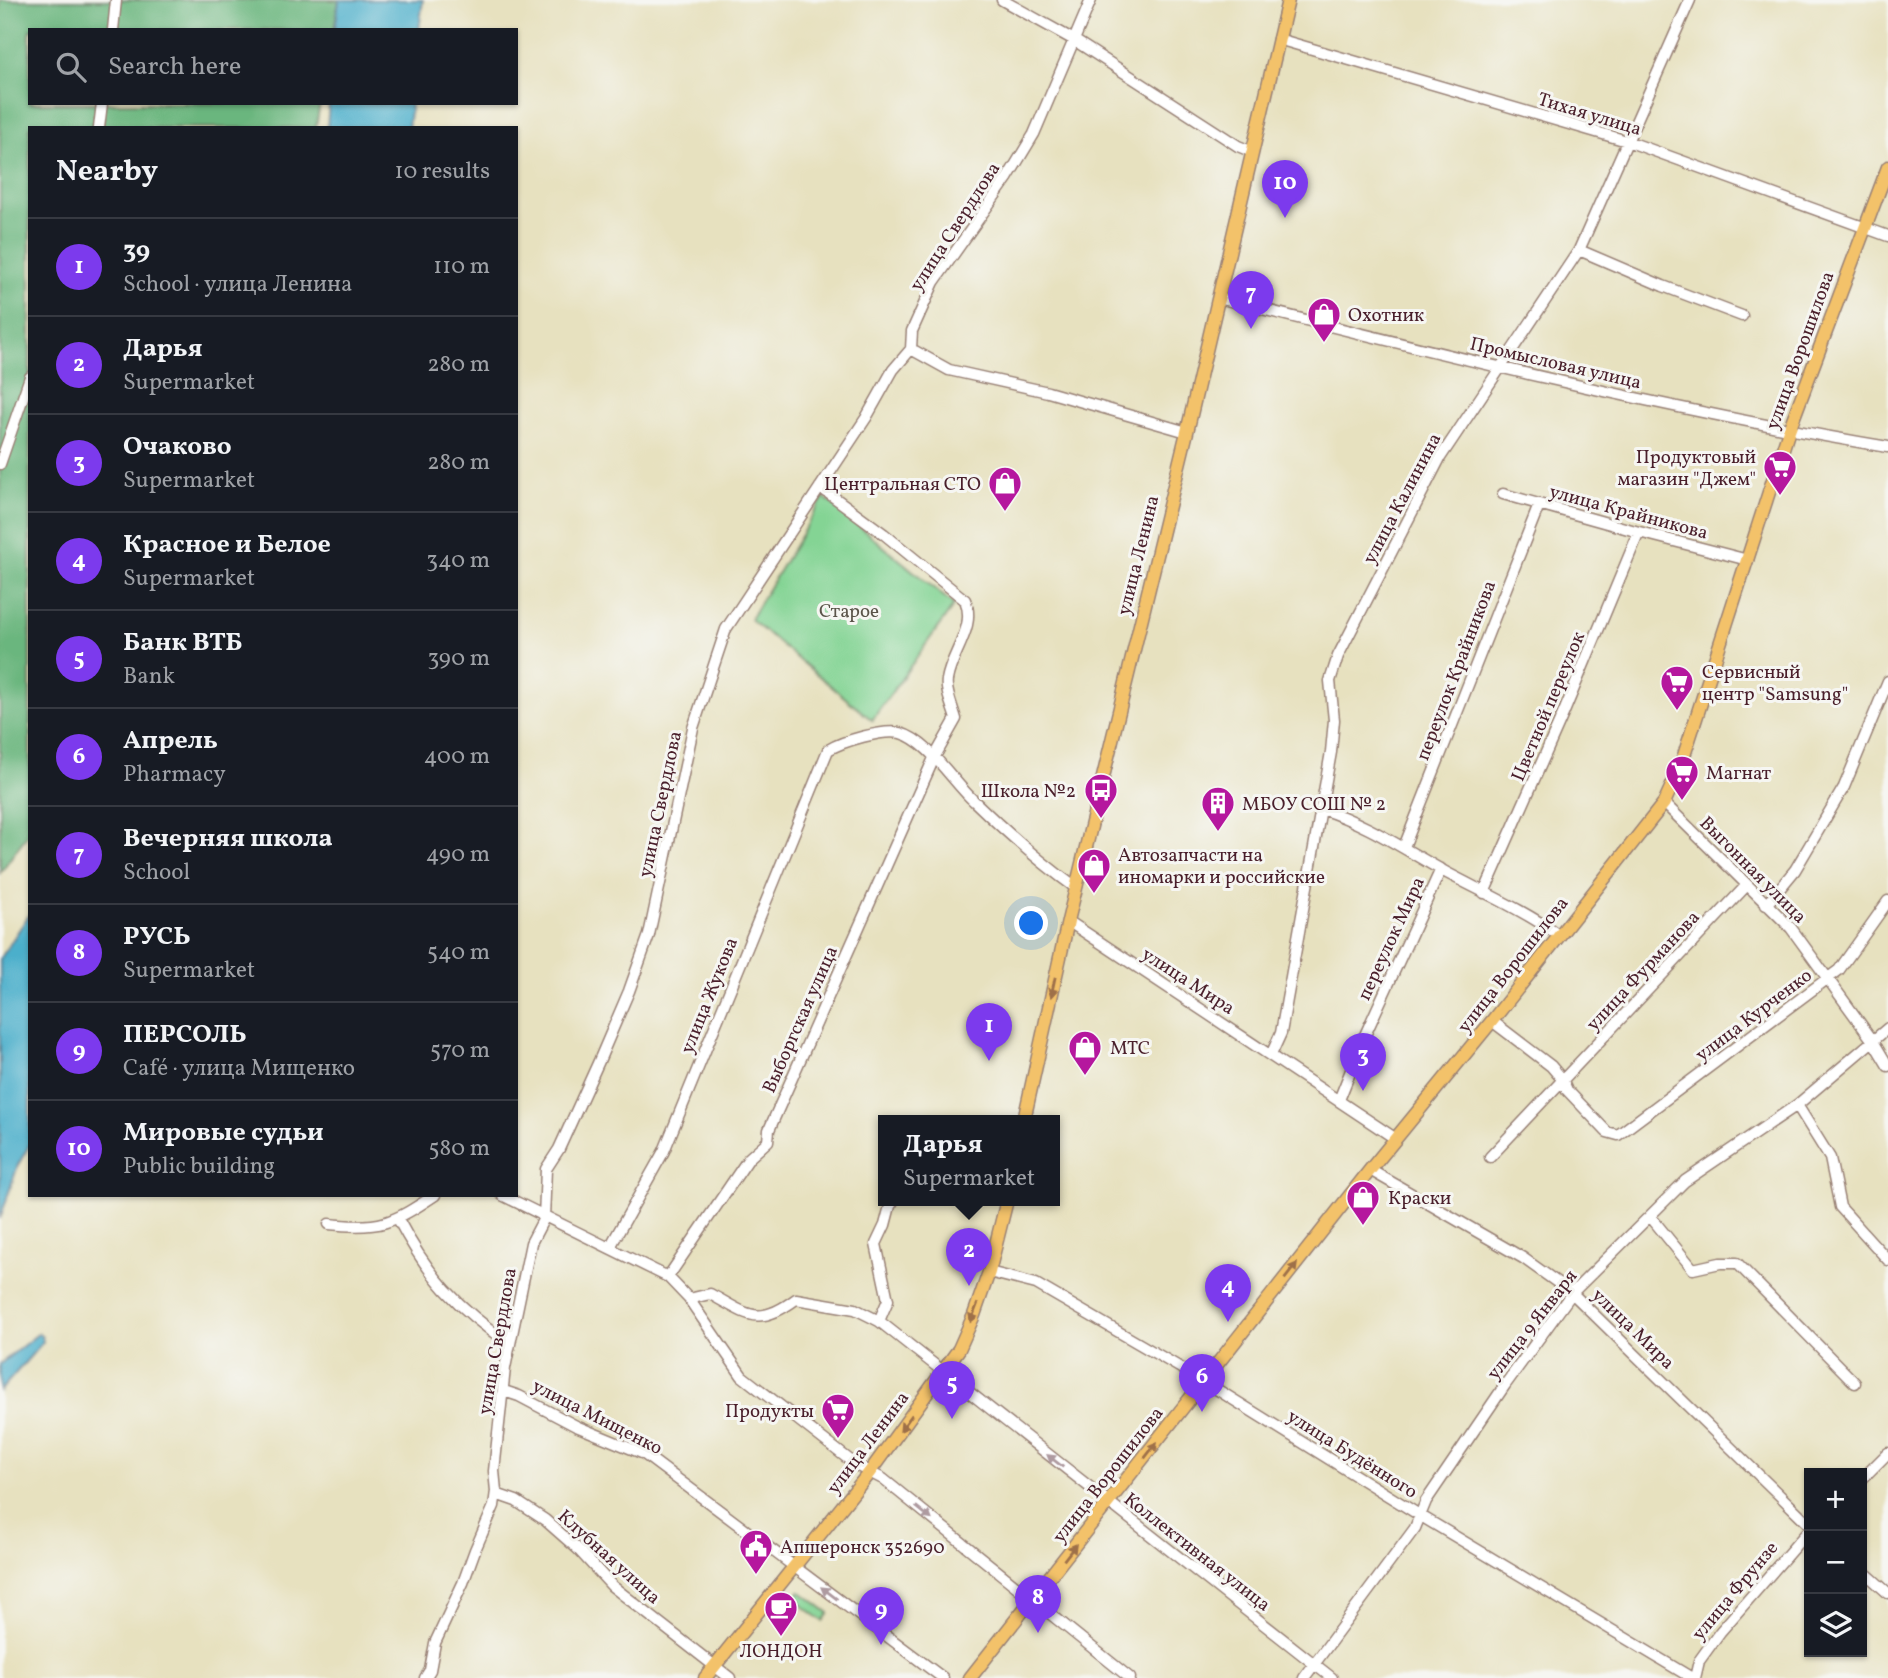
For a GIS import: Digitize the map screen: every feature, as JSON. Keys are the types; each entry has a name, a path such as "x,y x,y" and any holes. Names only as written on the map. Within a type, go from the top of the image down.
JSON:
{"main road":[{"name":"улица Ленина","path":"1025,1115 1068,920 1187,432 1288,0"},
{"name":"улица Ворошилова","path":"970,1678 1370,1170 1664,803 1680,768 1789,430 1888,167"},
{"name":"улица Ленина","path":"705,1678 869,1473 959,1349 989,1272 1006,1206"}],"street":[{"path":"113,28 116,0"},
{"path":"1002,0 1074,40 1238,146 1252,152"},
{"name":"улица Свердлова","path":"425,1678 430,1670 435,1643 494,1506 494,1471 505,1368 531,1243 544,1218 543,1188 546,1169 559,1149 599,1061 649,935 693,728 726,629 866,418 893,370 911,348 912,331 934,282 1008,177 1034,134 1091,0"},
{"name":"улица Калинина","path":"1271,1055 1281,1033 1321,809 1335,720 1330,681 1338,656 1440,458 1579,250 1690,0"},
{"name":"Тихая улица","path":"1278,38 1627,141 1888,236"},
{"path":"99,126 102,105"},
{"path":"1579,250 1742,316"},
{"name":"Промысловая улица","path":"1218,298 1499,368 1789,430 1888,447"},
{"path":"911,348 949,370 1048,392 1187,432"},
{"path":"0,464 28,383"},
{"path":"820,486 965,600 969,610 965,633 946,683 956,719 934,758 973,800 1076,888"},
{"name":"улица Крайникова","path":"1503,494 1748,560"},
{"name":"переулок Крайникова","path":"1404,847 1539,505"},
{"name":"Цветной переулок","path":"1484,893 1639,532"},
{"path":"1766,905 1795,870 1844,787 1888,681"},
{"name":"улица Жукова","path":"610,1247 664,1151 828,750 839,743 897,732 910,737 934,758"},
{"name":"Выборгская улица","path":"668,1277 750,1158 768,1141 769,1130 934,758"},
{"name":"Выгонная улица","path":"1664,803 1791,929 1873,1041 1888,1066"},
{"path":"1321,809 1404,847 1541,922 1560,936"},
{"name":"переулок Мира","path":"1339,1100 1366,1033 1441,869"},
{"name":"улица Фурманова","path":"1490,1157 1747,885"},
{"name":"улица Курченко","path":"1562,1079 1567,1090 1607,1132 1618,1135 1839,970 1888,901"},
{"name":"улица Мира","path":"1068,920 1396,1139"},
{"path":"1492,1021 1551,1066 1562,1079"},
{"name":"улица 9 Января","path":"1304,1678 1415,1528 1426,1501 1572,1293 1685,1181 1797,1105 1888,1028"},
{"path":"1797,1105 1830,1158 1840,1206 1888,1261"},
{"name":"улица Мира","path":"1370,1170 1523,1258 1572,1293 1804,1519"},
{"path":"328,1224 352,1227 398,1219 432,1197"},
{"path":"506,1197 668,1277 689,1299 741,1376 869,1473 883,1479 1031,1601 1130,1678"},
{"path":"879,1321 888,1300 876,1244 890,1206"},
{"path":"1650,1216 1693,1269 1720,1263 1737,1263 1855,1383"},
{"path":"398,1219 440,1287 485,1327 510,1344"},
{"name":"улица Будённого","path":"989,1272 1036,1284 1205,1382 1421,1516 1693,1678"},
{"name":"Коллективная улица","path":"689,1299 710,1294 750,1315 765,1317 780,1311 796,1299 855,1309 879,1321 1332,1678"},
{"name":"улица Мищенко","path":"504,1391 576,1426 644,1454 943,1678"},
{"path":"1867,1474 1888,1453"},
{"name":"Клубная улица","path":"496,1494 516,1501 545,1520 578,1549 611,1586 730,1678"},
{"name":"улица Фрунзе","path":"1693,1678 1699,1661 1720,1632 1808,1531"},
{"path":"1867,1574 1888,1593"}],"green space":[{"path":"0,0 339,0 334,28 28,28 28,105 320,105 316,126 28,126 28,834 0,873"},
{"name":"Старое","path":"824,497 954,605 872,720 750,619"},
{"path":"800,1591 829,1613 823,1621 794,1599"}],"water":[{"path":"339,0 423,0 419,28 335,28"},
{"path":"329,105 411,105 408,126 327,126"},
{"path":"28,916 28,1148 18,1165 0,1219 0,959"},
{"path":"39,1333 43,1342 0,1391 0,1364"}],"place":[{"name":"Мировые судьи","path":"1285,218"},
{"name":"Вечерняя школа","path":"1251,329"},
{"name":"Охотник","path":"1324,344"},
{"name":"Продуктовый магазин \"Джем\"","path":"1780,497"},
{"name":"Центральная СТО","path":"1005,513"},
{"name":"Сервисный центр \"Samsung\"","path":"1677,712"},
{"name":"Магнат","path":"1682,802"},
{"name":"Школа №2","path":"1101,820"},
{"name":"МБОУ СОШ № 2","path":"1218,833"},
{"name":"Автозапчасти на иномарки и российские","path":"1094,895"},
{"name":"39","path":"989,1061"},
{"name":"МТС","path":"1085,1077"},
{"name":"Очаково","path":"1363,1091"},
{"name":"Краски","path":"1363,1227"},
{"name":"Дарья","path":"969,1286"},
{"name":"Красное и Белое","path":"1228,1322"},
{"name":"Апрель","path":"1202,1412"},
{"name":"Банк ВТБ","path":"952,1419"},
{"name":"Продукты","path":"838,1440"},
{"name":"Апшеронск 352690","path":"756,1576"},
{"name":"РУСЬ","path":"1038,1633"},
{"name":"ЛОНДОН","path":"781,1638"},
{"name":"ПЕРСОЛЬ","path":"881,1645"}]}
